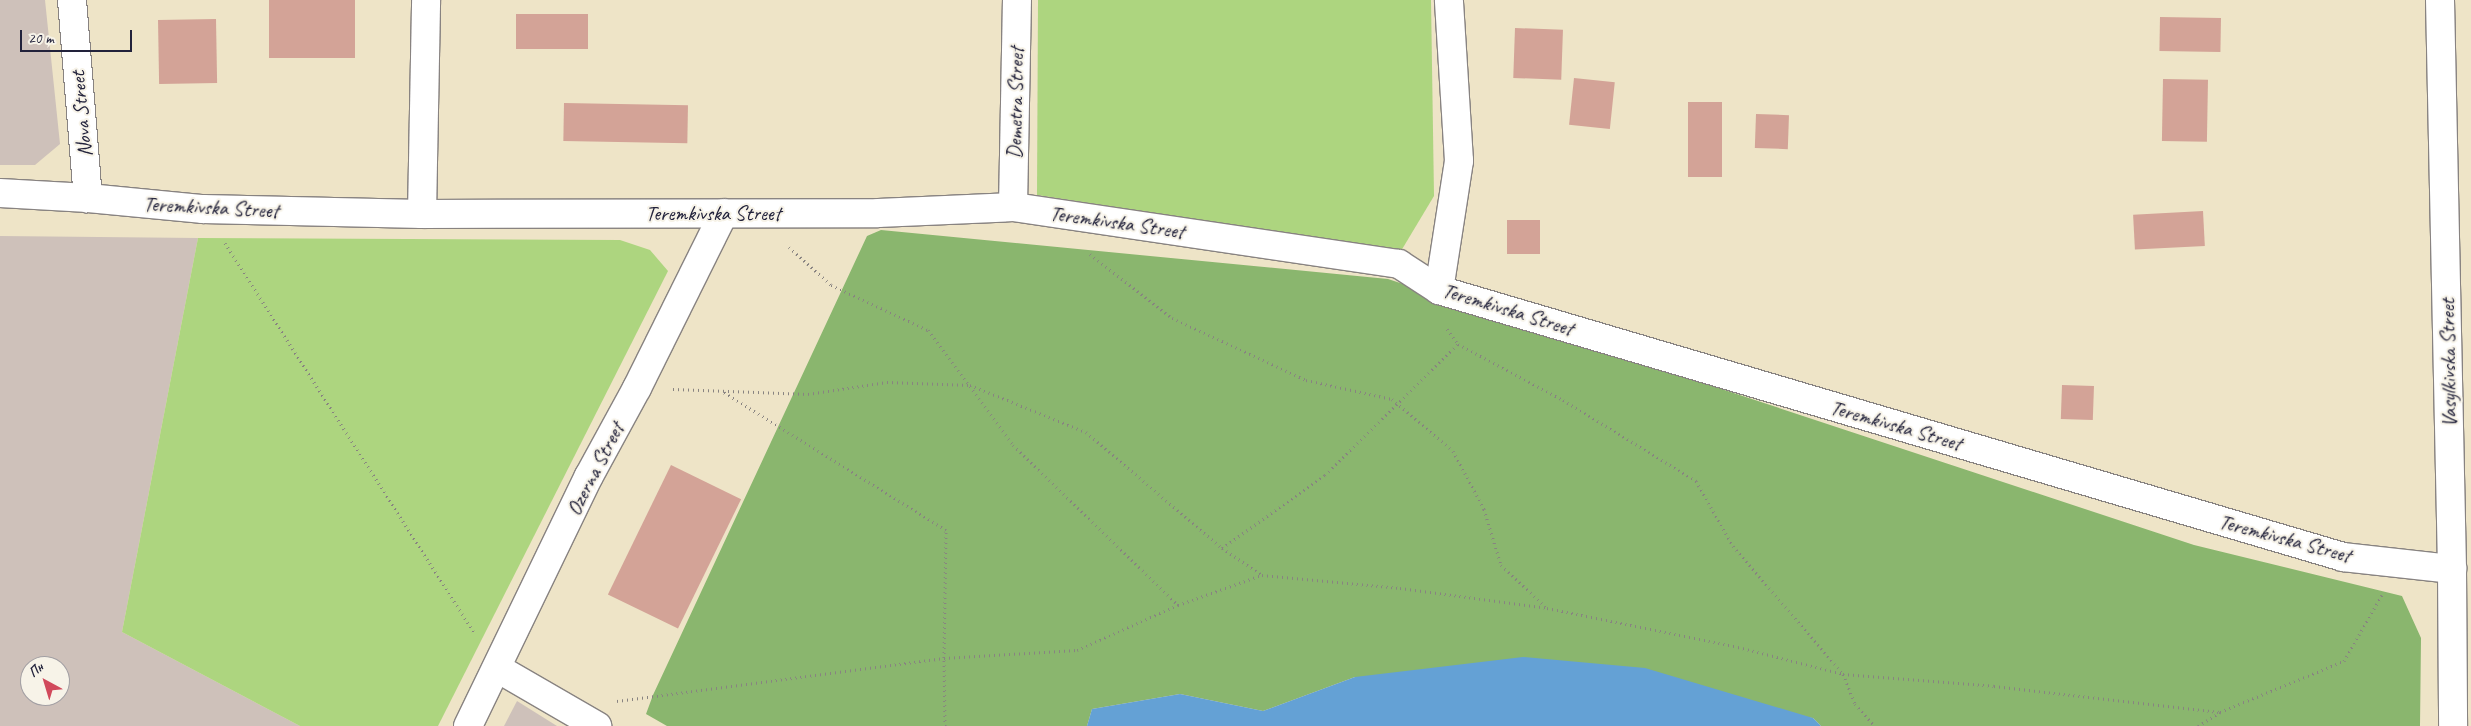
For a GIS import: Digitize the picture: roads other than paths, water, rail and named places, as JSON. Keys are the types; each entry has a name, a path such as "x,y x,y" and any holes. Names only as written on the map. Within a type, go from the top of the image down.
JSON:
{"street":[{"name":"Nova Street","path":"72,0 88,198"},
{"path":"422,214 426,0"},
{"name":"Demetra Street","path":"1013,207 1017,0"},
{"path":"1439,290 1459,160 1449,0"},
{"name":"Vasylkivska Street","path":"2440,0 2452,568 2453,726"},
{"name":"Teremkivska Street","path":"0,193 88,198 203,209 422,214 878,213 1013,207 1399,264 1439,290 2343,557 2452,568"},
{"name":"Ozerna Street","path":"468,726 589,476 638,388 724,213"},
{"path":"497,668 597,726"}],"water":[{"path":"1523,657 1645,668 1813,718 1821,726 1087,726 1092,709 1180,694 1263,711 1355,677"}]}
